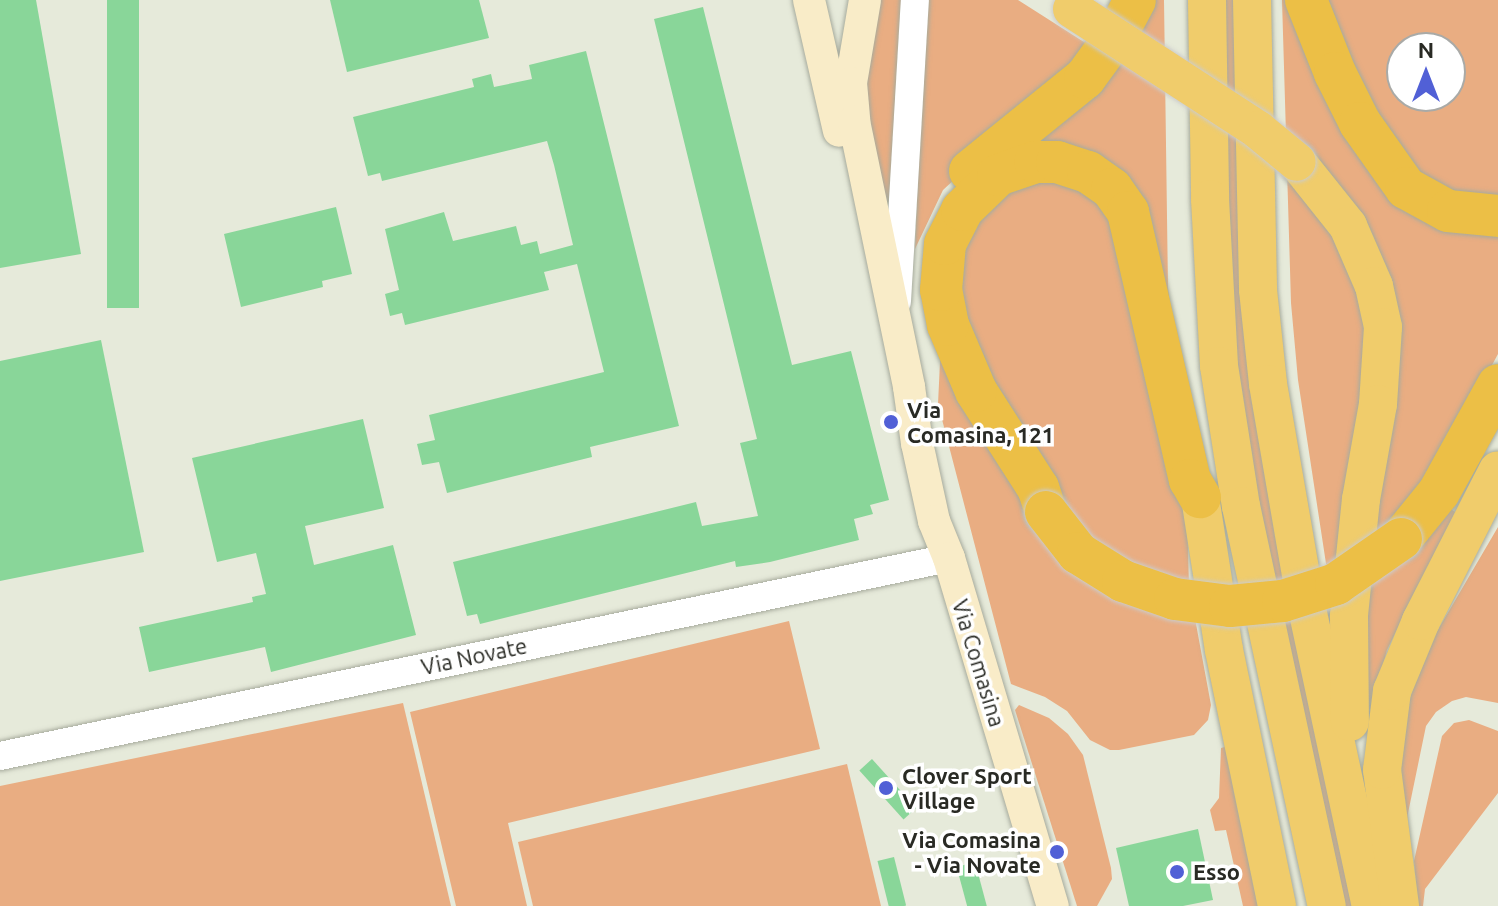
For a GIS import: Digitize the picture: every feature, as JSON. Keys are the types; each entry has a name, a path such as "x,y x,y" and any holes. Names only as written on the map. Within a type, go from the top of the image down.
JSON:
{"highway":[{"path":"1135,0 1117,34 1085,78 952,187 935,219 926,250 927,292 967,404 1025,495 1046,512 1078,553 1123,581 1175,599 1230,606 1283,601 1336,584 1401,539 1439,492 1498,385"},
{"path":"1207,0 1210,199 1219,366 1241,506 1327,906"},
{"path":"1252,0 1257,275 1268,384 1305,599 1368,893"},
{"path":"1306,0 1335,73 1360,123 1406,188 1448,211 1498,216"},
{"path":"1064,5 1258,130 1297,162 1348,226 1374,286 1383,327 1378,404 1361,499 1348,630 1348,709 1363,818 1368,893"},
{"path":"1046,512 1038,488 976,391 948,325 941,290 945,244 962,210 998,175 1035,162 1057,162 1088,172 1112,189 1128,212 1190,480 1200,497 1224,650 1277,906"},
{"path":"1400,906 1382,770 1392,691 1421,621 1498,470"},
{"path":"1240,726 1280,819 1308,906"}],"main road":[{"name":"Via Comasina","path":"809,0 852,189 896,326"},
{"name":"Via Comasina","path":"865,0 851,83 854,121 896,326 909,387 929,440 947,518 949,558 1053,906"}],"street":[{"path":"896,326 915,0"},
{"name":"Via Novate","path":"0,756 949,558"}],"shaded area":[{"path":"874,0 904,0 893,240 866,129 863,59"},
{"path":"925,0 1018,0 1095,49 943,190 915,249"},
{"path":"1150,0 1164,0 1168,288 1180,394 1141,221 1024,154"},
{"path":"1220,0 1238,0 1240,172 1355,906 1336,906 1285,665 1228,315"},
{"path":"1282,0 1289,0 1320,78 1372,170 1402,202 1441,225 1472,232 1498,231 1498,354 1424,491 1455,512 1387,650 1371,709 1359,709 1358,658 1369,526 1391,397 1393,351 1386,304 1373,264 1357,229 1330,190 1313,173 1307,200 1335,239 1355,277 1372,365 1371,401 1343,557 1340,616 1334,616 1298,380 1291,303"},
{"path":"1322,0 1498,0 1498,209 1471,207 1398,165"},
{"path":"1052,173 1109,205 1187,512 1189,586 1211,705 1208,720 1194,735 1119,750 1110,750 1090,740 1067,711 1045,697 1011,684 938,404 944,278 977,205"},
{"path":"1498,527 1498,703 1466,697 1452,701 1436,712 1426,726 1407,818 1398,770 1409,702 1422,657"},
{"path":"789,621 820,749 508,823 527,906 456,906 410,712"},
{"path":"403,703 451,906 0,906 0,786"},
{"path":"1019,705 1049,718 1068,734 1083,755 1111,868 1112,879 1097,906 1077,906 1015,710"},
{"path":"1469,720 1498,731 1498,793 1425,889 1423,906 1418,906 1414,861 1442,736 1454,723"},
{"path":"1235,744 1267,906 1243,906 1226,830 1215,831 1210,810 1219,798 1221,748"},
{"path":"847,764 881,906 533,906 518,842"}],"building":[{"path":"0,0 36,0 81,254 0,268"},
{"path":"107,0 139,0 139,308 107,308"},
{"path":"330,0 479,0 489,38 347,72"},
{"path":"703,7 792,365 851,351 889,500 870,505 873,514 854,519 859,540 770,562 736,567 735,561 480,624 477,614 467,616 453,562 696,502 702,526 758,516 740,443 757,439 654,19"},
{"path":"586,51 679,426 590,447 592,457 447,493 439,462 422,465 417,444 435,440 429,415 604,372 577,264 544,272 549,290 405,325 402,313 390,316 385,294 399,290 385,229 444,212 453,241 516,226 521,245 537,241 540,254 573,245 554,165 547,141 382,181 380,173 368,176 353,117 474,87 472,79 491,74 494,87 532,79 529,65"},
{"path":"336,207 352,274 322,281 323,287 241,307 224,234"},
{"path":"101,340 144,552 0,581 0,361"},
{"path":"363,419 384,508 305,526 314,565 393,545 416,635 271,672 265,647 149,672 139,627 253,602 252,597 266,594 256,553 217,562 192,458"},
{"path":"872,759 916,808 904,819 859,770"},
{"path":"1198,829 1213,900 1183,906 1129,906 1116,848"},
{"path":"894,857 906,906 889,906 878,861"},
{"path":"975,862 987,906 967,906 957,867"}],"place":[{"name":"Via Comasina, 121","path":"891,422"},
{"name":"Clover Sport Village","path":"886,788"},
{"name":"Via Comasina - Via Novate","path":"1057,852"},
{"name":"Esso","path":"1177,872"}]}
